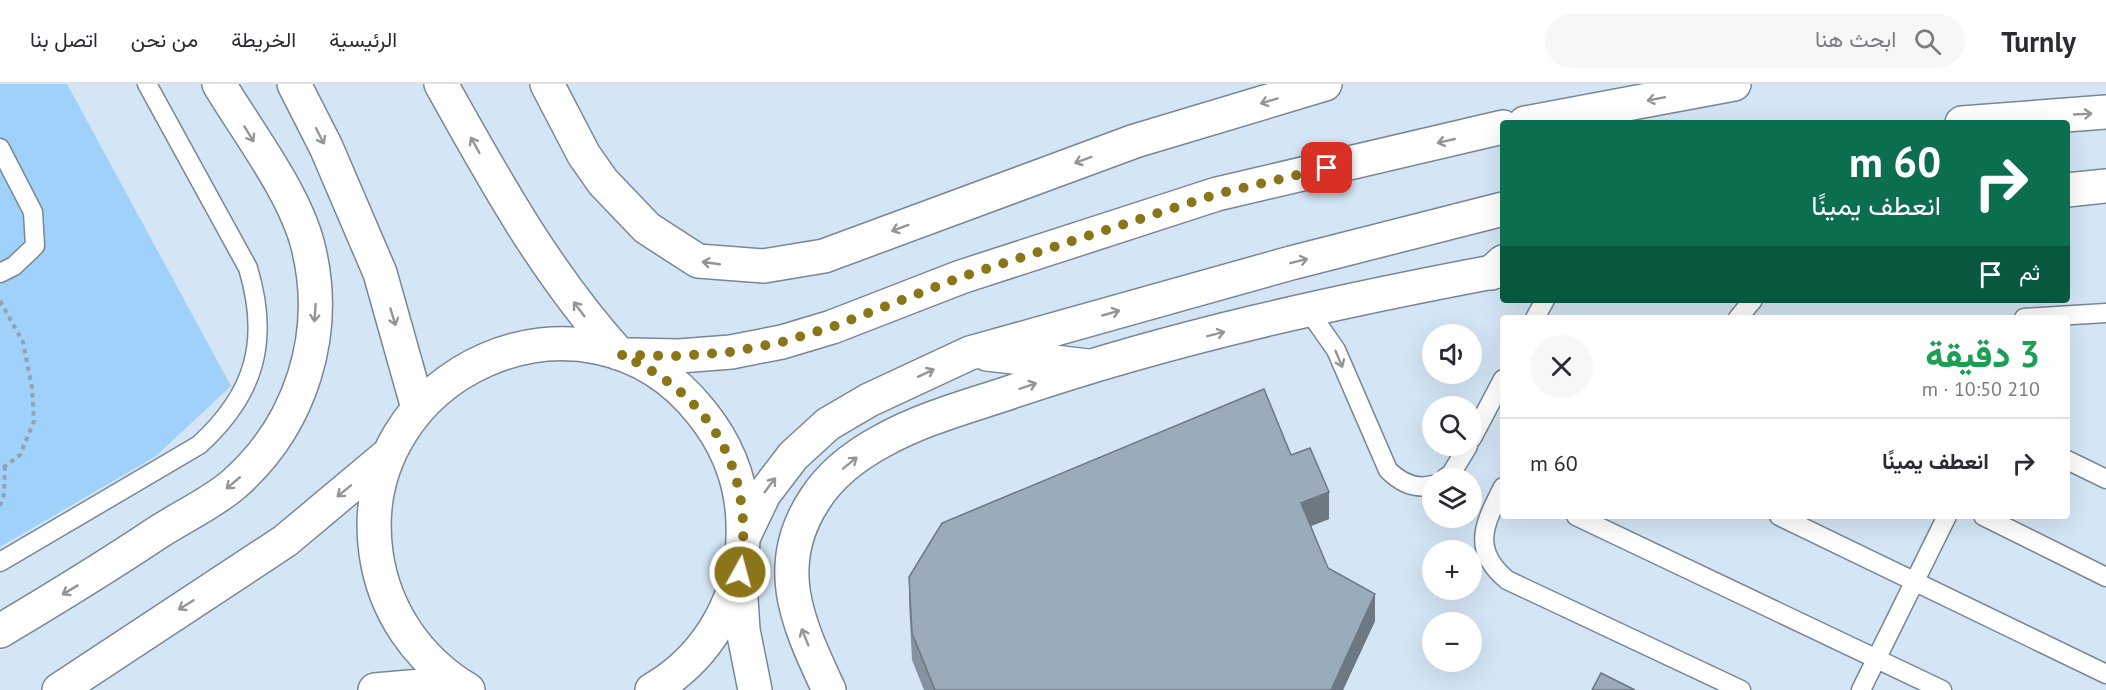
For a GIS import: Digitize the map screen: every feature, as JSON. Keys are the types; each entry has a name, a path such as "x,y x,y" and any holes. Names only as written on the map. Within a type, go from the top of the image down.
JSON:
{"street":[{"path":"0,631 90,577 232,485 270,447 297,402 312,351 316,298 308,245 287,196 219,84"},
{"path":"294,84 326,147 380,273 418,408"},
{"path":"441,84 510,208 585,317 620,354 648,367 672,383 694,403 712,426 727,451 737,479 743,508 744,537 740,572 743,630 754,690"},
{"path":"547,84 584,155 603,182 647,228 698,261 764,266 824,256 1135,141 1325,84"},
{"path":"1541,120 1734,84"},
{"path":"2001,120 2106,112"},
{"path":"462,686 433,665 414,644 386,594 375,548 374,509 389,454 418,408 460,372 509,350 564,343 620,354 679,356 731,352 782,342 832,327 961,277 1217,194 1500,128"},
{"path":"2070,190 2106,186"},
{"path":"744,537 764,494 792,456 828,424 869,400 970,353 1291,263 1500,210"},
{"path":"829,690 803,633 792,599 791,575 794,550 802,524 814,501 830,480 863,453 912,426 1088,366 1308,310 1499,268"},
{"path":"970,353 1088,366"},
{"path":"59,690 285,541 389,454"},
{"path":"652,690 685,666 704,645 731,598 740,572"},
{"path":"375,690 462,686"}],"lane":[{"path":"0,562 199,445 220,426 237,404 249,378 257,351 259,323 256,295 248,268 147,84"},
{"path":"0,148 33,212 35,246 14,266 0,273"},
{"path":"1740,315 1750,303"},
{"path":"1308,310 1336,350 1388,470 1398,480 1412,486 1422,486"},
{"path":"2070,315 2106,313"},
{"path":"1482,419 1500,385"},
{"path":"2070,461 2106,479"},
{"path":"1500,493 1486,521 1483,538 1486,554 1494,569 1507,580 1741,690"},
{"path":"1582,519 1942,690"},
{"path":"1785,519 2106,674"},
{"path":"1861,690 1946,519"},
{"path":"1989,519 2106,577"}],"path":[{"path":"0,301 23,342 32,388 34,421 20,455 0,470"},
{"path":"0,506 4,494 5,466"}],"shaded area":[{"path":"0,84 67,84 231,386 156,456 0,547"}],"building":[{"path":"1264,389 1291,455 1310,448 1329,492 1301,503 1328,568 1375,594 1331,690 935,690 912,633 909,577 942,523"},
{"path":"1601,673 1635,690 1592,690"}],"route":[{"path":"740,572 744,537 743,508 737,479 727,451 703,414 672,383 648,367 621,355 679,356 731,352 782,342 832,327 961,277 1217,194 1327,168"}]}
